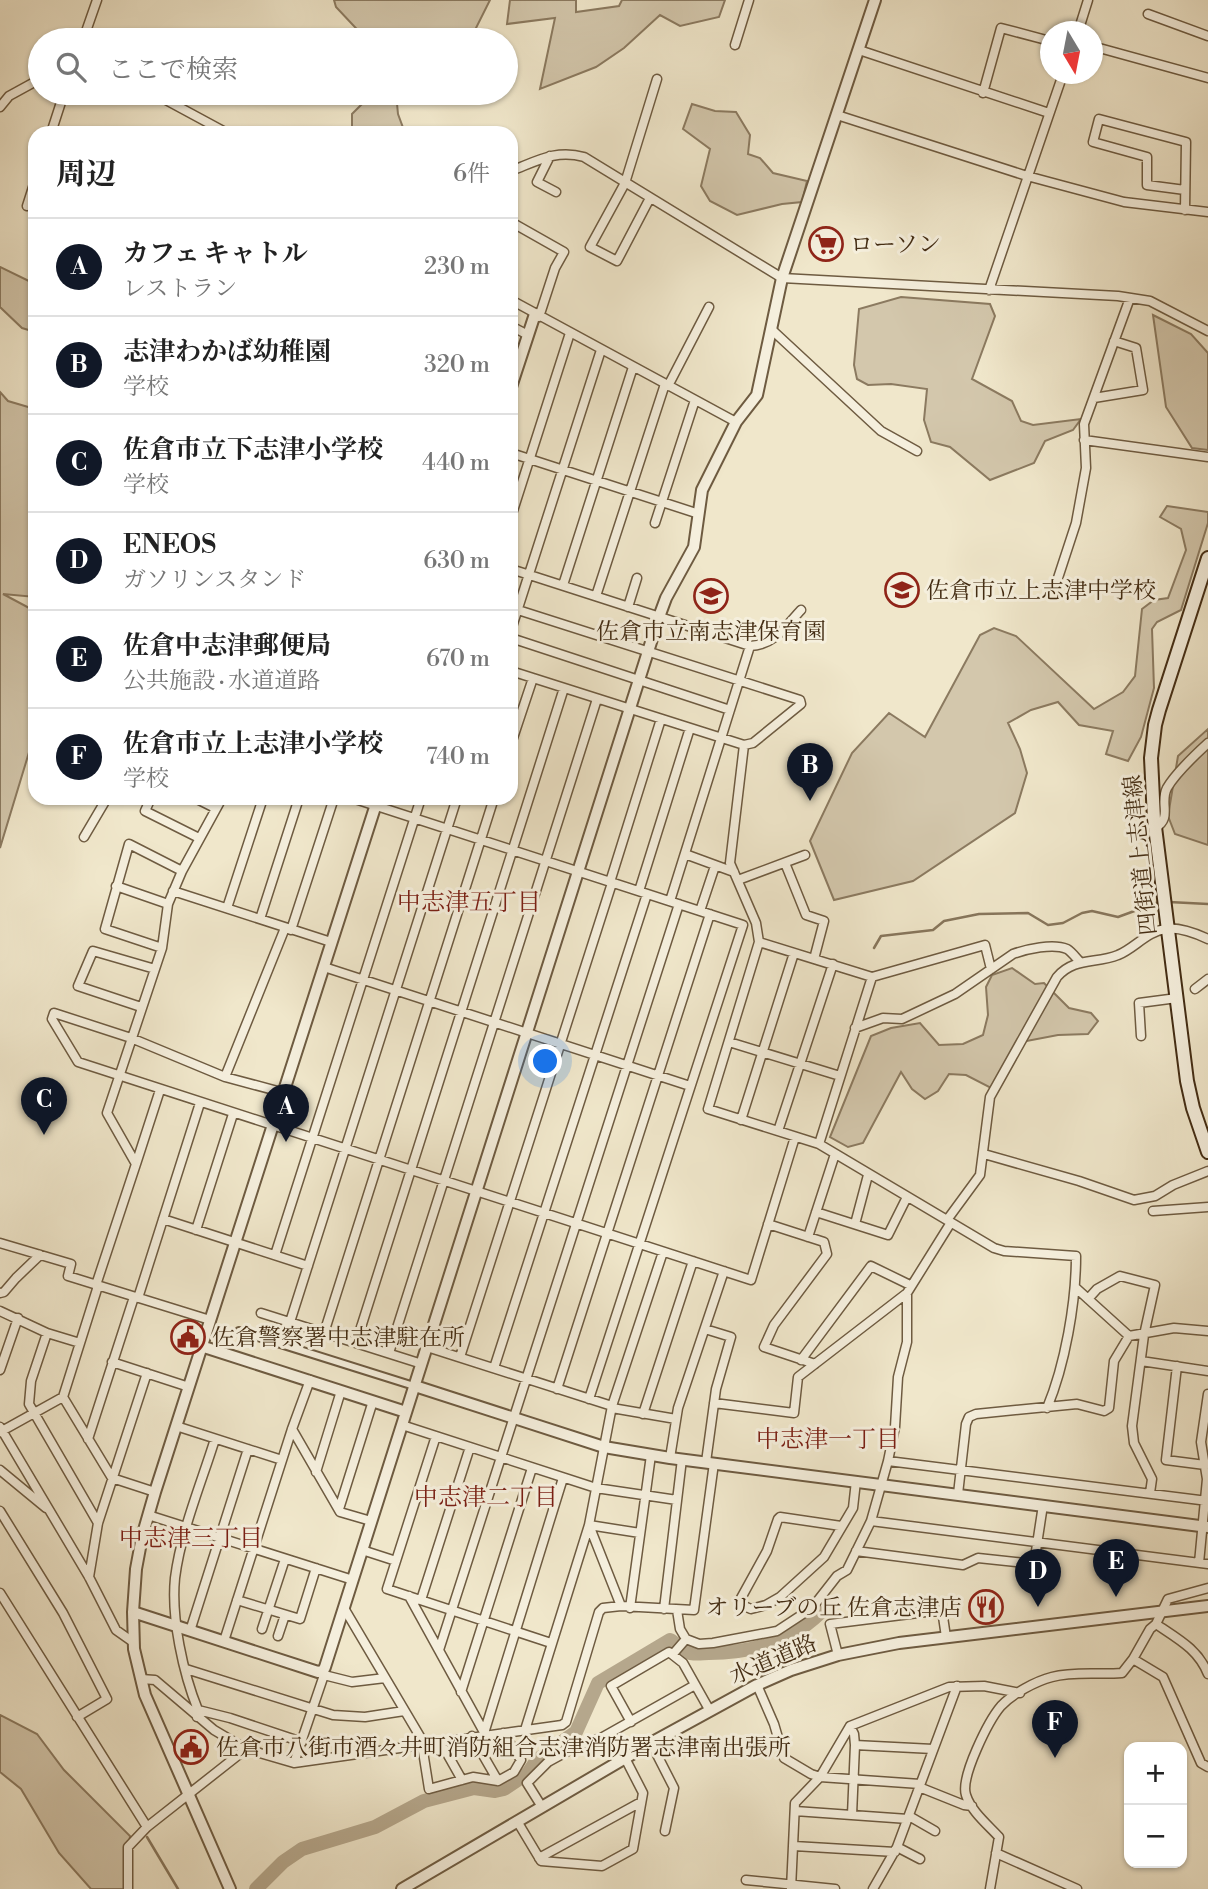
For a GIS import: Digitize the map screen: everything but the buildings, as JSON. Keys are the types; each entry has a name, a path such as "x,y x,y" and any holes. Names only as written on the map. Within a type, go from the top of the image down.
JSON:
{"main road":[{"name":"四街道上志津線","path":"1208,558 1155,725 1151,776 1155,828 1193,1108 1208,1152"}],"street":[{"path":"87,28 97,0"},
{"path":"735,45 749,0"},
{"path":"295,1763 659,617 666,597 694,547 702,490 736,422 757,395 782,278 875,0"},
{"path":"1081,21 1088,0"},
{"path":"1148,14 1208,36"},
{"path":"983,93 1001,28 1040,38"},
{"path":"1103,49 1208,78"},
{"path":"859,50 1049,113"},
{"path":"650,198 617,261 590,247 625,183 657,79"},
{"path":"989,290 1059,84"},
{"path":"0,107 9,96 28,86"},
{"path":"53,126 60,105"},
{"path":"175,105 214,126"},
{"path":"837,115 1027,176 1124,202 1208,212"},
{"path":"1185,190 1147,185 1147,157 1093,142 1099,119 1186,142 1185,210"},
{"path":"518,168 550,156 569,153 584,157 782,278 1130,298 1150,301 1208,331"},
{"path":"550,156 537,182 556,192"},
{"path":"518,226 564,252 518,355"},
{"path":"1056,584 1079,509 1086,468 1084,424 1130,298"},
{"path":"518,304 736,422"},
{"path":"596,596 667,385 709,307"},
{"path":"771,329 881,431 917,451"},
{"path":"518,330 528,335"},
{"path":"518,496 570,333"},
{"path":"1094,398 1143,390 1136,348 1114,341"},
{"path":"518,673 744,746 753,743 801,704 800,700 740,680 518,610 601,349"},
{"path":"563,585 634,367"},
{"path":"655,523 695,400"},
{"path":"1084,440 1208,457"},
{"path":"518,456 699,514"},
{"path":"518,571 750,646 767,644 801,610"},
{"path":"628,607 637,579"},
{"path":"518,641 730,710"},
{"path":"439,1650 626,1065 674,903 685,854 750,646"},
{"path":"518,723 533,678"},
{"path":"356,1343 413,1171 511,850 564,688"},
{"path":"389,1353 597,699"},
{"path":"460,1357 511,1203 661,719"},
{"path":"494,1368 595,1055 690,728"},
{"path":"1155,828 1166,815 1165,796 1168,786 1208,743"},
{"path":"744,746 730,863 756,923 759,942 708,1109 818,1144 948,1222 1004,1251 1076,1256 1076,1288 1055,1387 1047,1408"},
{"path":"84,837 103,805"},
{"path":"148,805 145,811 199,838"},
{"path":"209,805 215,808"},
{"path":"136,1164 107,1113 162,947 168,904 182,871 217,805"},
{"path":"227,908 261,805"},
{"path":"260,919 297,805"},
{"path":"225,1077 288,929 332,805"},
{"path":"230,1889 145,1695 133,1642 136,1569 155,1492 285,1093 375,805"},
{"path":"383,805 414,818 743,925 589,1399"},
{"path":"275,1255 419,805"},
{"path":"290,1322 455,805"},
{"path":"324,1333 492,805"},
{"path":"162,947 105,929 116,886 129,844 182,871"},
{"path":"685,854 736,876 805,855"},
{"path":"785,863 806,915 824,921 814,959"},
{"path":"700,911 715,866"},
{"path":"116,886 168,904"},
{"path":"173,891 331,942"},
{"path":"557,1389 710,914"},
{"path":"714,1403 794,1413 798,1377 909,1289 979,1175 990,1097 1064,969 1080,962 1117,956 1156,931 1168,928 1208,939"},
{"path":"759,942 872,976 985,945 991,969"},
{"path":"855,1028 883,1018 902,1019 955,994 1013,954 1055,947 1068,950 1080,962"},
{"path":"141,1007 78,986 93,951 155,969"},
{"path":"741,1120 794,953"},
{"path":"778,1131 833,964"},
{"path":"324,967 690,1086"},
{"path":"818,1144 872,976"},
{"path":"1195,989 1208,979"},
{"path":"1142,1036 1139,1003 1177,998"},
{"path":"285,1093 225,1077 131,1038 54,1013 52,1019 78,1062 118,1077 751,1280 795,1137"},
{"path":"729,1042 840,1076"},
{"path":"133,1642 116,1630 89,1577 1,1430 63,1397 160,1090"},
{"path":"88,1439 200,1103"},
{"path":"196,1230 233,1114"},
{"path":"808,1237 835,1154"},
{"path":"984,1154 1134,1200 1155,1196 1173,1185 1208,1171"},
{"path":"855,1224 868,1175"},
{"path":"816,1212 888,1235 907,1197"},
{"path":"1153,1211 1208,1207"},
{"path":"163,1219 308,1266"},
{"path":"768,1224 824,1242 827,1254 774,1325 764,1347 815,1364"},
{"path":"0,1243 71,1264 68,1276 210,1320"},
{"path":"525,1730 589,1525 612,1407 663,1252"},
{"path":"0,1293 40,1255"},
{"path":"643,1415 693,1261"},
{"path":"801,1360 871,1266 909,1289"},
{"path":"670,1458 676,1419 724,1271"},
{"path":"1088,1299 1097,1289 1120,1276 1155,1285 1144,1335 1132,1430 1138,1451 1152,1479 1150,1493"},
{"path":"1076,1288 1129,1336 1174,1328 1208,1331"},
{"path":"677,1610 681,1633 686,1639 699,1644 766,1634 785,1628 812,1608 837,1576 847,1570 871,1521 888,1461 895,1426 898,1377 907,1342 909,1289"},
{"path":"0,1311 47,1333 80,1343"},
{"path":"261,1313 422,1364"},
{"path":"0,1370 18,1318"},
{"path":"141,1679 155,1680 246,1749 295,1763 424,1745 485,1733 503,1734 562,1725 566,1722 598,1612 603,1608 625,1607 694,1610 714,1403 731,1337 705,1329"},
{"path":"239,1331 604,1447 670,1458 1206,1526"},
{"path":"47,1333 31,1381 29,1404 98,1523"},
{"path":"958,1494 969,1417 976,1414 1077,1404 1104,1411 1109,1408 1114,1361 1129,1336"},
{"path":"201,1346 406,1412"},
{"path":"427,1347 612,1407 643,1415 676,1419"},
{"path":"1141,1361 1208,1371"},
{"path":"112,1362 188,1387"},
{"path":"1177,1366 1166,1460 1205,1465"},
{"path":"89,1577 98,1523 147,1373"},
{"path":"224,1641 310,1380"},
{"path":"316,1472 341,1391"},
{"path":"871,1521 1203,1564 1207,1501 1201,1442 1208,1394"},
{"path":"63,1397 112,1478 155,1492"},
{"path":"339,1509 373,1401"},
{"path":"402,1425 596,1488 677,1500"},
{"path":"176,1426 282,1460"},
{"path":"292,1429 340,1512 371,1521"},
{"path":"436,1436 387,1589 551,1643"},
{"path":"197,1714 177,1627 176,1576 187,1528 215,1439"},
{"path":"421,1600 470,1447"},
{"path":"190,1631 248,1449"},
{"path":"625,1607 640,1533 651,1455"},
{"path":"664,1609 682,1459"},
{"path":"888,1461 1207,1501"},
{"path":"461,1692 532,1468"},
{"path":"0,1470 50,1511"},
{"path":"485,1733 564,1478"},
{"path":"841,1526 780,1517 767,1550 740,1600 744,1606 751,1609 780,1597 824,1557 853,1508 856,1481"},
{"path":"856,1551 963,1565 978,1558 1034,1564 1043,1506"},
{"path":"0,1511 63,1613 107,1699 77,1717"},
{"path":"148,1515 353,1580"},
{"path":"589,1525 640,1533"},
{"path":"589,1525 625,1607"},
{"path":"362,1550 396,1561"},
{"path":"262,1629 285,1559"},
{"path":"237,1600 300,1619 316,1568"},
{"path":"990,1889 999,1837 972,1806 965,1794 965,1779 1001,1707 1050,1677 1122,1673 1156,1624 1168,1599 1208,1588"},
{"path":"0,1593 147,1827"},
{"path":"409,1596 485,1733"},
{"name":"水道道路","path":"402,1889 651,1743 757,1685 838,1655 899,1643 1208,1606"},
{"path":"344,1608 424,1745 429,1789 473,1777 498,1781 514,1772 521,1760 503,1734"},
{"path":"838,1655 830,1624 942,1610 946,1637"},
{"path":"133,1612 352,1682 385,1678"},
{"path":"278,1636 285,1615"},
{"path":"1156,1624 1194,1650 1203,1661 1208,1674"},
{"path":"673,1654 686,1639"},
{"path":"631,1721 611,1686 669,1651 683,1663 710,1711"},
{"path":"1133,1660 1163,1677 1201,1763 1208,1767"},
{"path":"186,1669 313,1709 349,1717 404,1710"},
{"path":"542,1807 527,1783 548,1762 579,1745 601,1738 695,1685"},
{"path":"757,1685 774,1724 784,1758 820,1777 919,1785 972,1806"},
{"path":"791,1887 795,1803 820,1777 850,1726 957,1686 984,1686 1020,1693"},
{"path":"873,1889 896,1849 957,1686"},
{"path":"197,1714 230,1718 302,1742"},
{"path":"850,1726 855,1745 852,1815"},
{"path":"472,1736 498,1781"},
{"path":"440,1741 462,1780"},
{"path":"651,1743 674,1788 665,1831"},
{"path":"855,1745 933,1749"},
{"path":"128,1889 128,1847 147,1827 246,1749"},
{"path":"517,1821 541,1861 603,1866 633,1849 643,1793 625,1758"},
{"path":"539,1858 641,1802"},
{"path":"795,1811 908,1818 935,1832"},
{"path":"794,1846 896,1849 920,1859"},
{"path":"996,1853 1077,1889"},
{"path":"746,1880 791,1887 835,1889"}],"shaded area":[{"path":"334,0 490,0 476,28 356,28 336,7"},
{"path":"510,0 576,0 576,12 619,6 622,0 725,0 719,17 680,26 660,15 624,48 596,67 540,89 555,18 507,24"},
{"path":"692,104 715,111 736,112 750,135 748,154 760,158 773,173 807,181 802,202 737,215 710,201 701,186 710,149 683,129"},
{"path":"361,105 397,105 402,126 352,126 352,114"},
{"path":"0,267 28,281 28,330 22,328 0,307"},
{"path":"901,297 990,304 995,316 972,379 1012,401 1021,421 1033,425 1081,419 1073,430 1045,441 1034,463 990,480 950,447 931,442 924,420 927,389 891,384 868,385 857,379 854,365 859,309"},
{"path":"1153,315 1191,334 1208,353 1208,450 1192,448 1166,407"},
{"path":"0,392 8,401 28,407 28,596 3,594 28,607 28,756 0,848"},
{"path":"1167,506 1208,512 1208,523 1181,610 1157,622 1152,629 1154,688 1141,737 1128,761 1106,754 1113,731 1079,725 1058,702 1031,710 1008,723 1027,773 1015,813 913,881 834,900 810,841 852,753 889,713 925,737 980,635 994,628 1016,636 1094,709 1123,692 1135,676 1142,609 1154,600 1168,598 1186,550 1181,529 1160,517"},
{"path":"1208,729 1208,845 1175,834 1168,816 1178,756"},
{"path":"1012,968 1035,984 1044,983 1069,1008 1091,1013 1098,1021 1088,1034 1058,1035 1016,1043 991,1088 966,1075 949,1074 938,1091 925,1099 912,1089 901,1072 863,1143 848,1147 830,1137 871,1036 891,1028 920,1023 939,1045 963,1044 983,1035 988,1015 986,987 992,975"},
{"path":"0,1715 37,1734 64,1770 130,1836 124,1889 91,1889 59,1853 21,1789 0,1772"}],"waterway":[{"path":"874,948 881,936 933,930 944,921 979,914 1028,913 1048,925 1063,923 1092,911 1118,917 1159,902"},
{"path":"1169,902 1208,904"},
{"path":"256,1889 283,1862 302,1849 375,1827 424,1801 474,1788 495,1791 504,1789 528,1773 537,1760 576,1732 598,1683 670,1640 692,1653 740,1651 783,1638 820,1613"},
{"path":"147,1837 178,1889"}],"place":[{"name":"ローソン","path":"826,244"},
{"name":"佐倉市立上志津中学校","path":"902,590"},
{"name":"佐倉市立南志津保育園","path":"711,596"},
{"name":"志津わかば幼稚園","path":"810,801"},
{"name":"佐倉市立下志津小学校","path":"44,1135"},
{"name":"カフェ キャトル","path":"286,1142"},
{"name":"佐倉警察署中志津駐在所","path":"188,1337"},
{"name":"佐倉中志津郵便局","path":"1116,1597"},
{"name":"オリーブの丘 佐倉志津店","path":"986,1607"},
{"name":"ENEOS","path":"1038,1607"},
{"name":"佐倉市八街市酒々井町消防組合志津消防署志津南出張所","path":"191,1747"},
{"name":"佐倉市立上志津小学校","path":"1055,1758"}],"district":[{"name":"中志津五丁目","path":"469,902"},
{"name":"中志津一丁目","path":"828,1439"},
{"name":"中志津二丁目","path":"486,1497"},
{"name":"中志津三丁目","path":"191,1538"}]}
